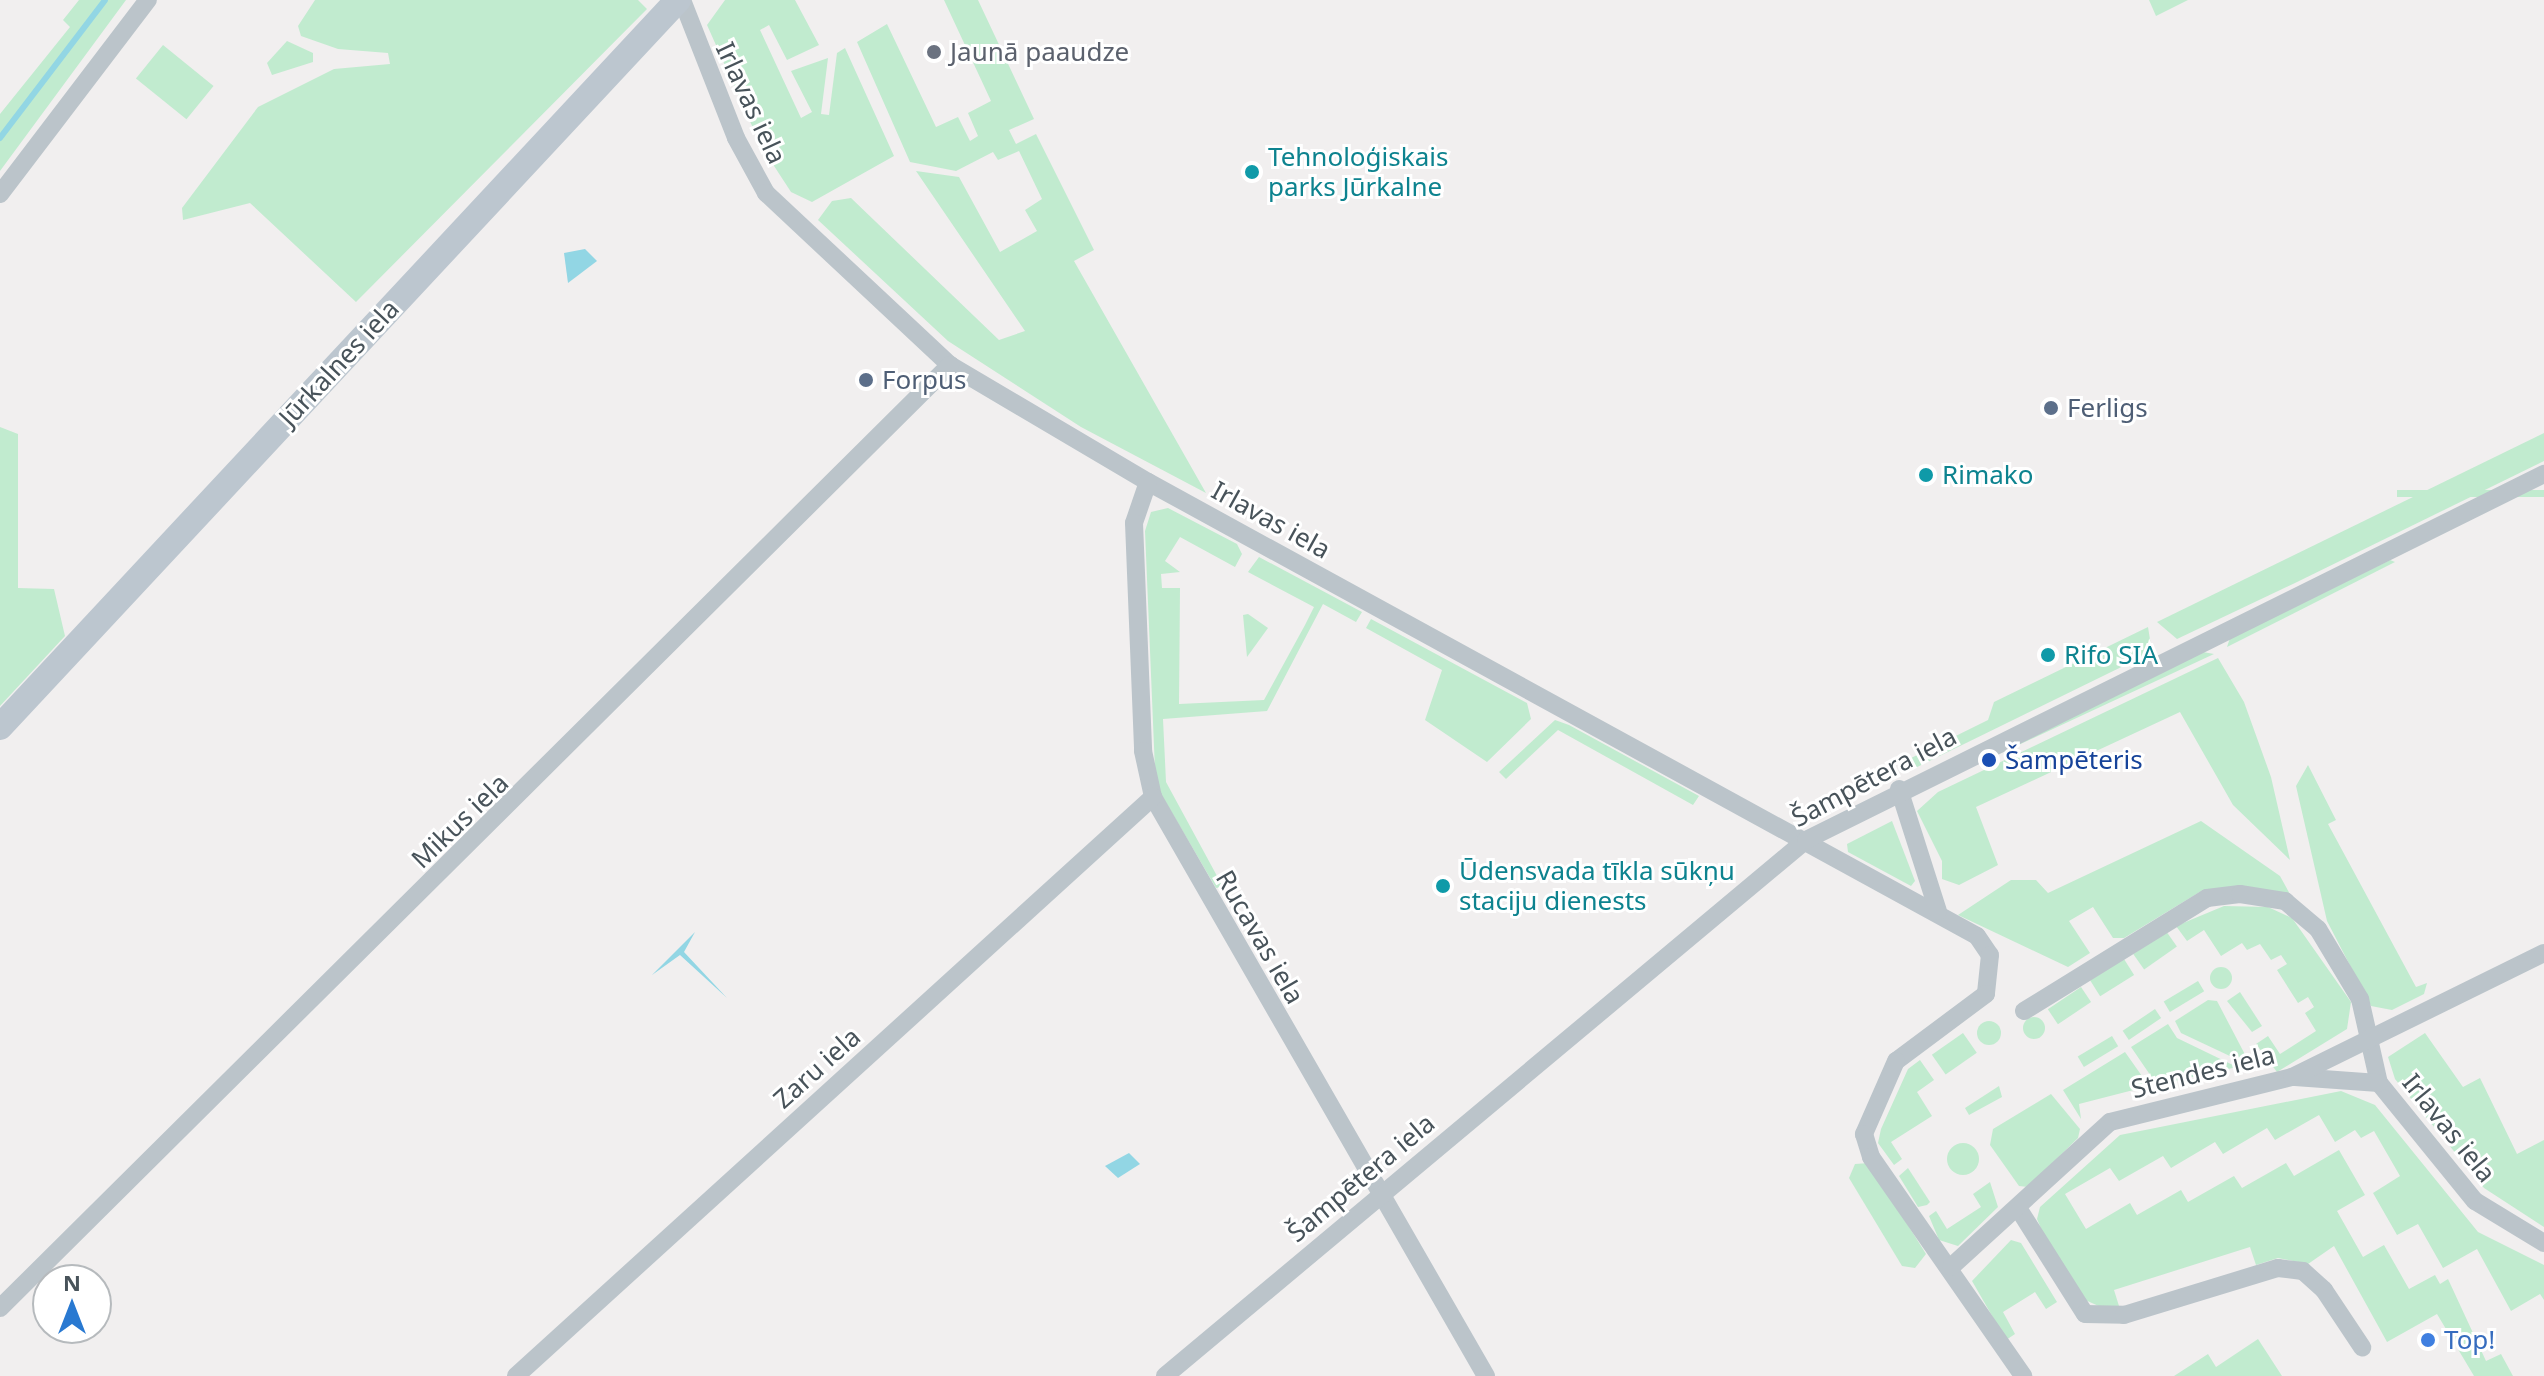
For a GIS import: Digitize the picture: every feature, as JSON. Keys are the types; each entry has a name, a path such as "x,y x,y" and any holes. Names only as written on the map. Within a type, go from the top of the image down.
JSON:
{"street":[{"path":"0,194 148,0"},
{"name":"Irlavas iela","path":"680,0 736,138 766,193 950,365 1148,482 1938,911 1977,936 1990,955 1986,994 1896,1061 1864,1134 1871,1157 1951,1267"},
{"name":"Jūrkalnes iela","path":"0,727 680,0"},
{"name":"Mikus iela","path":"0,1308 950,365"},
{"name":"Šampētera iela","path":"1165,1376 1806,840 1899,789 2544,474"},
{"name":"Rucavas iela","path":"1148,482 1134,523 1143,751 1153,797 1380,1197 1486,1376"},
{"path":"1899,789 1938,911"},
{"name":"Zaru iela","path":"516,1376 1153,797"},
{"name":"Irlavas iela","path":"2024,1011 2188,906 2240,894 2303,910 2360,999 2379,1083 2475,1201 2544,1243"},
{"name":"Stendes iela","path":"1951,1267 2110,1122 2292,1077 2544,953"},
{"path":"2292,1077 2379,1083"},
{"path":"2018,1208 2085,1314 2124,1315 2278,1268 2303,1271 2324,1290 2362,1347"},
{"path":"1951,1267 2023,1376"}],"green space":[{"path":"79,0 126,0 0,171 0,114 70,27 63,20"},
{"path":"315,0 638,0 647,9 356,302 250,203 183,220 182,208 258,107 334,69 390,64 388,53 338,49 301,36 298,26"},
{"path":"725,0 795,0 819,45 787,60 769,25 760,30 801,118 812,112 791,71 828,58 821,114 829,115 837,53 845,48 894,156 812,202 791,192 761,146 707,25"},
{"path":"944,0 978,0 1034,119 1009,130 1016,144 1036,134 1094,250 1074,261 1206,493 1081,427 948,341 818,220 832,201 851,198 999,340 1025,331 916,171 959,177 1000,252 1037,231 1025,210 1042,199 1019,151 998,160 993,152 956,171 910,162 857,42 887,24 936,127 958,117 970,141 978,136 968,113 991,101"},
{"path":"2149,0 2188,0 2156,16"},
{"path":"287,41 313,53 313,62 272,75 267,63"},
{"path":"163,45 214,86 186,119 136,78"},
{"path":"0,427 18,434 18,588 54,589 65,636 0,706"},
{"path":"2544,433 2544,461 2295,583 2177,639 2157,622"},
{"path":"2397,490 2544,490 2544,497 2397,497"},
{"path":"1168,508 1237,544 1242,554 1235,567 1180,537 1165,561 1180,572 1161,574 1162,588 1180,588 1179,704 1264,700 1305,625 1314,607 1248,572 1259,557 1362,612 1356,622 1323,604 1267,711 1163,719 1166,782 1223,887 1216,888 1161,794 1155,770 1145,531 1151,512"},
{"path":"2390,560 2395,562 2227,647 2230,638"},
{"path":"1248,614 1268,628 1247,657 1243,615"},
{"path":"1371,619 1527,703 1531,719 1487,762 1425,720 1442,670 1366,628"},
{"path":"2148,627 2152,652 1909,771 1901,763 1988,720 1994,702"},
{"path":"2203,652 2214,654 1999,754 2080,712"},
{"path":"2218,658 2244,702 2271,777 2290,860 2233,805 2180,712 1976,807 1998,865 1959,885 1942,879 1942,861 1917,811 1938,792"},
{"path":"1555,720 1699,796 1693,805 1558,730 1506,779 1499,772"},
{"path":"2308,765 2336,820 2328,824 2416,987 2427,983 2424,994 2392,1010 2371,1006 2327,921 2296,786"},
{"path":"1892,821 1915,881 1911,886 1848,852 1847,844"},
{"path":"2201,821 2280,876 2291,896 2203,890 2124,938 2113,938 2093,907 2069,921 2090,953 2068,967 1958,915 2011,880 2036,880 2048,893"},
{"path":"2224,906 2268,907 2292,918 2351,1002 2347,1029 2277,1072 2256,1044 2268,1036 2280,1054 2316,1031 2305,1013 2314,1007 2308,997 2298,1003 2277,970 2287,964 2281,955 2271,960 2260,944 2247,950 2242,943 2221,956 2204,930 2187,941 2176,926"},
{"path":"2166,931 2177,947 2144,970 2133,954"},
{"path":"2124,959 2134,975 2100,996 2090,980"},
{"path":"2221,967 2229,970 2232,978 2229,986 2221,989 2213,986 2210,978 2213,970"},
{"path":"2198,981 2204,991 2170,1012 2164,1002"},
{"path":"2081,987 2091,1002 2058,1024 2048,1009"},
{"path":"2240,992 2262,1026 2252,1032 2227,1001"},
{"path":"2208,1000 2217,1001 2251,1066 2181,1033 2175,1021"},
{"path":"2155,1009 2161,1018 2129,1040 2123,1031"},
{"path":"2034,1017 2042,1020 2045,1028 2042,1036 2034,1039 2026,1036 2023,1028 2026,1020"},
{"path":"1989,1021 1997,1025 2001,1033 1997,1041 1989,1045 1981,1041 1977,1033 1981,1025"},
{"path":"2168,1024 2177,1038 2237,1067 2157,1085 2131,1047"},
{"path":"1963,1033 1977,1053 1946,1074 1932,1055"},
{"path":"2425,1033 2463,1087 2480,1078 2517,1154 2544,1140 2544,1227 2484,1188 2395,1079 2388,1057"},
{"path":"2112,1036 2118,1046 2084,1067 2078,1057"},
{"path":"2125,1052 2149,1086 2079,1104 2081,1119 2063,1090"},
{"path":"1920,1060 1934,1080 1917,1092 1932,1116 1891,1142 1902,1159 1894,1165 1878,1143 1881,1129 1908,1069"},
{"path":"1999,1086 2002,1097 1969,1115 1965,1108"},
{"path":"2341,1091 2375,1105 2478,1232 2544,1265 2544,1300 2540,1294 2511,1311 2477,1249 2443,1268 2418,1224 2397,1235 2373,1193 2400,1176 2374,1131 2361,1138 2355,1130 2335,1142 2319,1115 2275,1140 2267,1128 2223,1154 2215,1142 2171,1168 2163,1156 2119,1181 2110,1168 2065,1194 2086,1229 2130,1203 2137,1215 2181,1190 2188,1202 2234,1176 2242,1188 2286,1163 2294,1176 2339,1150 2365,1195 2337,1211 2363,1257 2384,1245 2409,1289 2435,1275 2440,1284 2448,1279 2486,1361 2501,1354 2513,1376 2474,1376 2437,1314 2387,1342 2334,1246 2308,1264 2278,1258 2256,1265 2250,1247 2114,1290 2119,1306 2103,1308 2083,1299 2049,1247 2037,1219 2040,1207 2120,1135"},
{"path":"2051,1094 2080,1129 2078,1138 2028,1187 2019,1186 1990,1145 1993,1129"},
{"path":"1963,1143 1974,1148 1979,1159 1974,1170 1963,1175 1952,1170 1947,1159 1952,1148"},
{"path":"1869,1163 1926,1254 1915,1268 1902,1266 1849,1178 1855,1164"},
{"path":"1908,1168 1930,1202 1927,1205 1918,1207 1899,1176"},
{"path":"1990,1182 1998,1207 1958,1246 1939,1240 1929,1216 1936,1211 1947,1229 1981,1207 1973,1194"},
{"path":"2011,1240 2021,1243 2057,1302 2046,1309 2035,1292 2003,1312 2015,1334 2006,1340 1972,1281"},
{"path":"2258,1339 2282,1376 2174,1376 2208,1354 2216,1367"}],"water":[{"path":"585,249 597,261 568,283 564,253"},
{"path":"695,932 684,952 727,998 680,955 652,975"},
{"path":"1129,1153 1140,1164 1118,1178 1105,1166"}],"waterway":[{"path":"0,138 105,0"}],"place":[{"name":"Jaunā paaudze","path":"934,52"},
{"name":"Tehnoloģiskais parks Jūrkalne","path":"1252,172"},
{"name":"Forpus","path":"866,380"},
{"name":"Ferligs","path":"2051,408"},
{"name":"Rimako","path":"1926,475"},
{"name":"Rifo SIA","path":"2048,655"},
{"name":"Šampēteris","path":"1989,760"},
{"name":"Ūdensvada tīkla sūkņu staciju dienests","path":"1443,886"},
{"name":"Top!","path":"2428,1340"}]}
